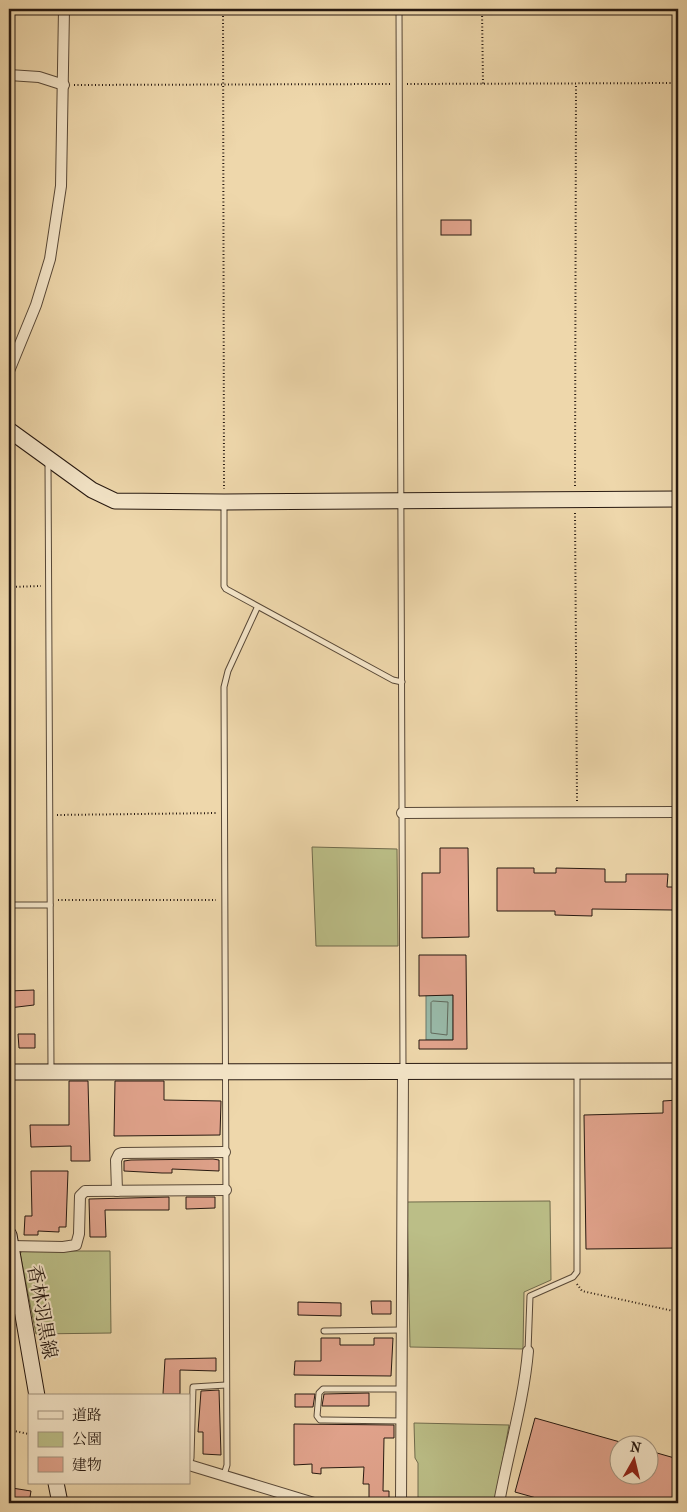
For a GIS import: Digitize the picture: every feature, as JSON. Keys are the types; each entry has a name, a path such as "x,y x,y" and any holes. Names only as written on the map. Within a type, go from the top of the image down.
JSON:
{"street":[{"path":"9,371 36,305 50,259 61,186 64,9"},
{"path":"9,75 38,77 64,85"},
{"path":"9,430 92,490 116,501 678,499"},
{"path":"402,813 678,812"},
{"path":"401,1503 403,1070"},
{"path":"9,1072 678,1070"},
{"path":"117,1190 116,1160 118,1154 225,1152"},
{"path":"10,1241 63,1247 76,1245 79,1234 81,1194 85,1191 226,1190"},
{"name":"香林羽黒線","path":"10,1241 37,1394"},
{"path":"499,1503 518,1406 526,1384 528,1351"},
{"path":"190,1465 314,1503"},
{"path":"56,1484 60,1503"}],"lane":[{"path":"399,9 403,1070"},
{"path":"48,460 51,1072"},
{"path":"224,502 224,586 257,608 393,680 402,682"},
{"path":"224,1475 227,1465 225,1152 227,1072 224,687 228,671 257,608"},
{"path":"9,905 50,903"},
{"path":"528,1351 530,1296 573,1276 577,1272 577,1070"},
{"path":"324,1331 402,1330"},
{"path":"190,1462 193,1387 226,1385"},
{"path":"402,1389 324,1389 319,1393 317,1416 320,1420 402,1421"}],"path":[{"path":"223,9 224,502"},
{"path":"482,9 483,84"},
{"path":"64,85 678,83"},
{"path":"576,84 575,500 577,813"},
{"path":"9,587 49,586"},
{"path":"50,815 225,813"},
{"path":"50,903 226,900"},
{"path":"573,1276 582,1291 678,1312"},
{"path":"9,1430 28,1434"}],"green space":[{"path":"312,847 397,849 398,946 316,946"},
{"path":"550,1201 551,1280 524,1292 523,1349 410,1347 407,1202"},
{"path":"23,1251 110,1251 111,1333 36,1334 20,1253"},
{"path":"414,1423 509,1425 495,1503 418,1503 418,1463 415,1458"}],"water":[{"path":"426,995 453,995 453,1040 426,1040"}],"building":[{"path":"441,220 471,220 471,235 441,235"},
{"path":"440,848 468,848 469,937 422,938 422,873 440,873"},
{"path":"497,868 534,868 534,873 556,873 556,868 605,869 605,882 626,882 626,874 668,874 667,887 678,887 678,903 673,903 673,910 592,909 592,916 555,915 555,911 497,911"},
{"path":"419,955 466,955 467,1049 419,1049 419,1040 453,1040 453,995 419,996"},
{"path":"34,990 34,1005 9,1008 9,991"},
{"path":"18,1034 35,1034 35,1048 19,1048"},
{"path":"69,1081 88,1081 90,1161 71,1161 71,1146 31,1147 30,1125 69,1125"},
{"path":"115,1081 164,1081 164,1100 221,1101 220,1135 114,1136"},
{"path":"678,1100 678,1248 586,1249 584,1115 663,1113 663,1101"},
{"path":"131,1160 219,1160 219,1171 172,1169 172,1173 162,1173 124,1171 124,1161"},
{"path":"31,1171 68,1171 66,1227 59,1227 59,1232 38,1231 38,1235 24,1235 25,1216 32,1216"},
{"path":"169,1197 169,1210 105,1210 106,1237 90,1237 89,1199"},
{"path":"186,1197 215,1197 215,1208 186,1209"},
{"path":"371,1301 391,1301 391,1314 372,1314"},
{"path":"298,1302 341,1303 341,1316 298,1315"},
{"path":"321,1338 340,1338 340,1345 374,1345 374,1338 393,1338 391,1376 294,1375 295,1361 321,1361"},
{"path":"216,1358 216,1371 180,1370 180,1394 163,1394 165,1359"},
{"path":"219,1390 221,1455 203,1454 203,1432 198,1432 201,1391"},
{"path":"369,1393 369,1406 322,1406 324,1394"},
{"path":"295,1394 315,1394 313,1407 295,1407"},
{"path":"535,1418 610,1439 610,1484 660,1484 660,1454 678,1459 678,1503 554,1503 515,1492"},
{"path":"294,1424 394,1425 394,1438 384,1438 383,1491 389,1491 389,1503 369,1503 369,1484 363,1484 364,1467 321,1468 321,1474 312,1473 312,1464 294,1465"},
{"path":"12,1488 31,1491 29,1503 9,1503"}]}
